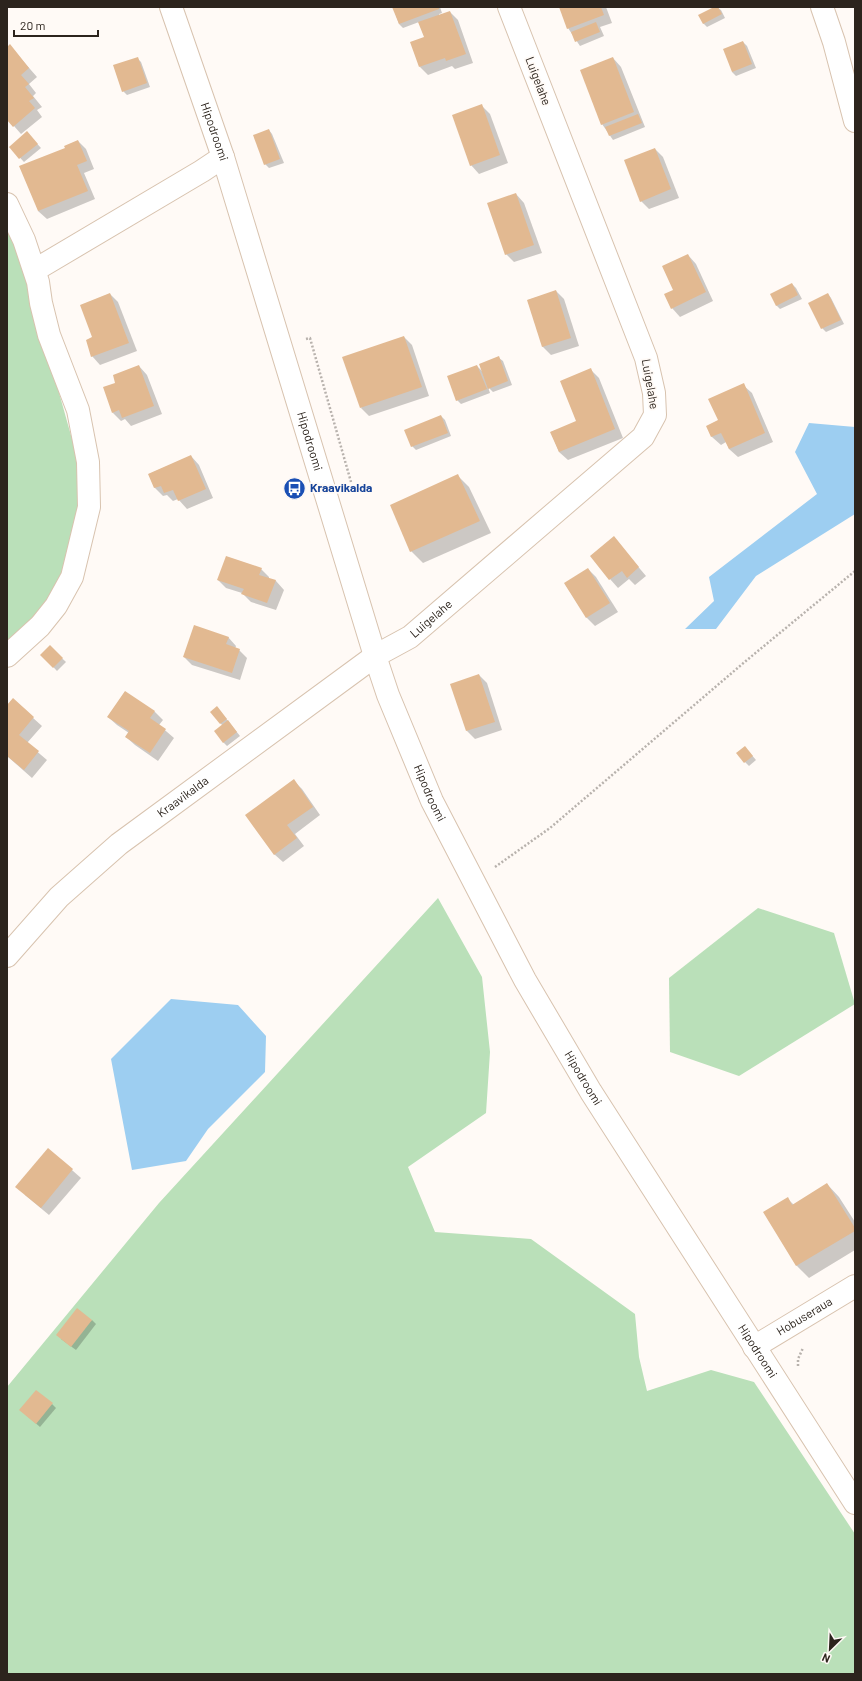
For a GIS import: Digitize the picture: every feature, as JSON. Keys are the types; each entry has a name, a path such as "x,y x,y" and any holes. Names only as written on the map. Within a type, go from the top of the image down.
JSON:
{"street":[{"name":"Hipodroomi","path":"171,7 223,157 375,656 388,695 432,802 525,980 591,1092 855,1503"},
{"name":"Luigelahe","path":"375,656 410,637 580,492 643,437 655,415 654,393 646,358 509,7"},
{"path":"822,7 834,42 855,121"},
{"path":"35,270 223,157"},
{"path":"7,204 24,240 35,270 49,335 78,410 88,462 89,506 72,577 56,606 40,626 7,656"},
{"name":"Kraavikalda","path":"7,956 59,897 118,844 375,656"},
{"name":"Hobuseraua","path":"754,1347 855,1286"}],"path":[{"path":"281,347 310,338 351,483"},
{"path":"473,882 550,828 747,660 855,571"}],"green space":[{"path":"7,230 19,250 86,489 80,529 47,608 7,648"},
{"path":"438,898 482,977 490,1052 486,1113 408,1167 435,1232 531,1239 635,1314 639,1357 647,1391 711,1370 754,1382 855,1534 855,1674 7,1674 7,1387 159,1203"},
{"path":"758,908 834,933 855,1004 739,1076 670,1052 669,978"}],"water":[{"path":"809,423 855,427 855,514 756,576 716,629 685,629 714,601 709,577 817,494 795,452"},
{"path":"171,999 238,1005 266,1036 265,1072 208,1129 186,1161 132,1170 111,1059"}],"building":[{"path":"392,7 439,7 439,9 399,24"},
{"path":"559,7 601,7 604,15 567,29"},
{"path":"714,7 718,7 722,14 703,24 698,15"},
{"path":"450,11 466,54 446,61 445,58 419,67 410,42 424,37 418,22"},
{"path":"596,22 600,32 575,42 571,32"},
{"path":"743,41 752,64 732,72 723,49"},
{"path":"10,44 29,68 21,75 29,84 25,87 34,98 29,101 35,108 13,127 7,120 7,47"},
{"path":"138,57 147,83 122,92 113,65"},
{"path":"613,57 634,112 601,125 580,70"},
{"path":"482,104 500,155 470,166 452,115"},
{"path":"638,114 642,123 609,136 605,127"},
{"path":"269,129 280,159 264,165 253,135"},
{"path":"27,131 38,144 19,159 9,147"},
{"path":"78,140 87,161 77,165 88,191 38,211 19,166 65,148 64,146"},
{"path":"655,148 671,189 640,202 624,160"},
{"path":"516,193 534,245 505,255 487,203"},
{"path":"688,254 706,292 671,309 664,294 673,290 662,266"},
{"path":"792,283 798,295 776,306 770,294"},
{"path":"556,290 571,338 542,347 527,300"},
{"path":"110,293 129,343 91,357 86,340 92,337 80,305"},
{"path":"828,293 841,320 821,329 808,303"},
{"path":"404,336 422,387 360,408 342,357"},
{"path":"499,356 508,381 488,389 479,364"},
{"path":"139,365 154,406 122,418 119,410 112,413 103,387 115,383 113,375"},
{"path":"477,365 487,389 456,401 447,376"},
{"path":"591,368 615,429 559,452 550,432 576,421 560,381"},
{"path":"744,383 765,433 729,449 721,433 711,437 706,426 718,420 708,399"},
{"path":"441,415 448,433 411,447 404,430"},
{"path":"191,455 206,489 178,501 173,490 164,493 161,486 154,488 148,474"},
{"path":"458,474 480,521 410,552 390,505"},
{"path":"614,536 639,567 627,578 622,571 609,580 590,556"},
{"path":"226,556 262,568 259,575 276,580 267,603 241,594 244,589 217,580"},
{"path":"588,568 610,603 586,618 564,583"},
{"path":"194,625 229,637 226,644 240,649 232,673 183,657"},
{"path":"50,645 63,658 53,668 40,655"},
{"path":"479,674 495,722 466,731 450,684"},
{"path":"125,691 155,711 150,718 166,729 150,753 125,737 129,731 107,717"},
{"path":"13,698 34,717 19,735 39,751 24,770 7,756 7,705"},
{"path":"217,706 227,719 220,724 210,712"},
{"path":"228,720 237,732 223,743 214,731"},
{"path":"745,746 753,756 744,763 736,753"},
{"path":"294,779 313,807 287,825 297,838 274,855 245,815"},
{"path":"48,1148 73,1169 41,1208 15,1187"},
{"path":"827,1183 855,1228 855,1231 796,1266 763,1212 788,1197 792,1205"},
{"path":"77,1308 92,1320 71,1347 56,1335"},
{"path":"36,1390 53,1403 36,1424 19,1410"}],"place":[{"name":"Kraavikalda","path":"294,488"}]}
